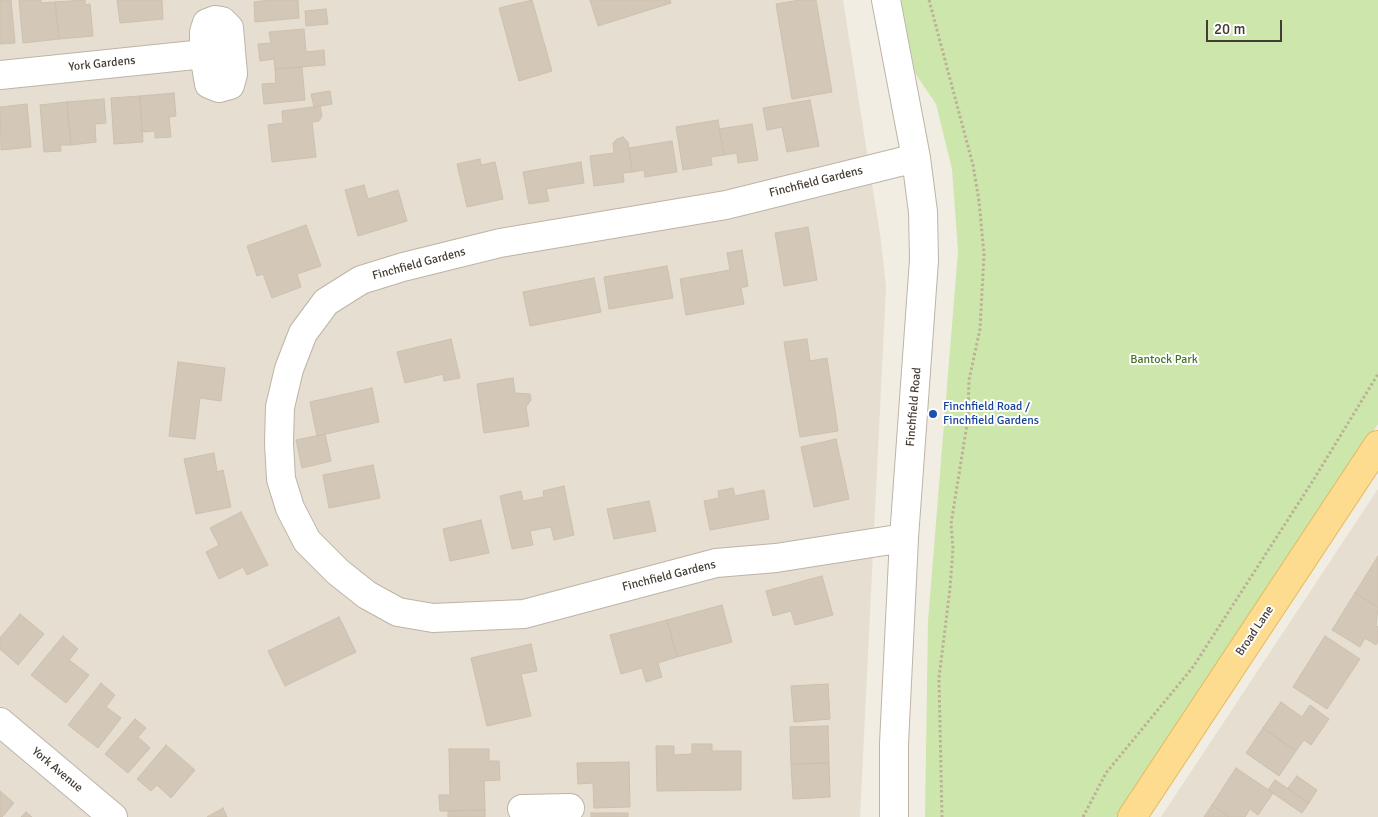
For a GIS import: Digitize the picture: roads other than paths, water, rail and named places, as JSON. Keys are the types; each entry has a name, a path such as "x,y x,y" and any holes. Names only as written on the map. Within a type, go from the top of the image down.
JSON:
{"main road":[{"name":"Broad Lane","path":"1132,817 1378,445"}],"street":[{"name":"Finchfield Road","path":"886,0 916,158 923,212 924,260 904,538 894,744 894,817"},
{"name":"York Gardens","path":"0,75 204,54"},
{"name":"Finchfield Gardens","path":"904,538 776,558 716,563 524,614 433,618 398,612 367,594 338,572 307,541 290,508 281,479 280,407 289,369 303,333 326,302 361,280 403,267 500,243 726,205 916,158"},
{"name":"York Avenue","path":"0,722 113,817"}],"place":[{"name":"Finchfield Road / Finchfield Gardens","path":"933,414"}],"park label":[{"name":"Bantock Park","path":"1164,360"}]}
